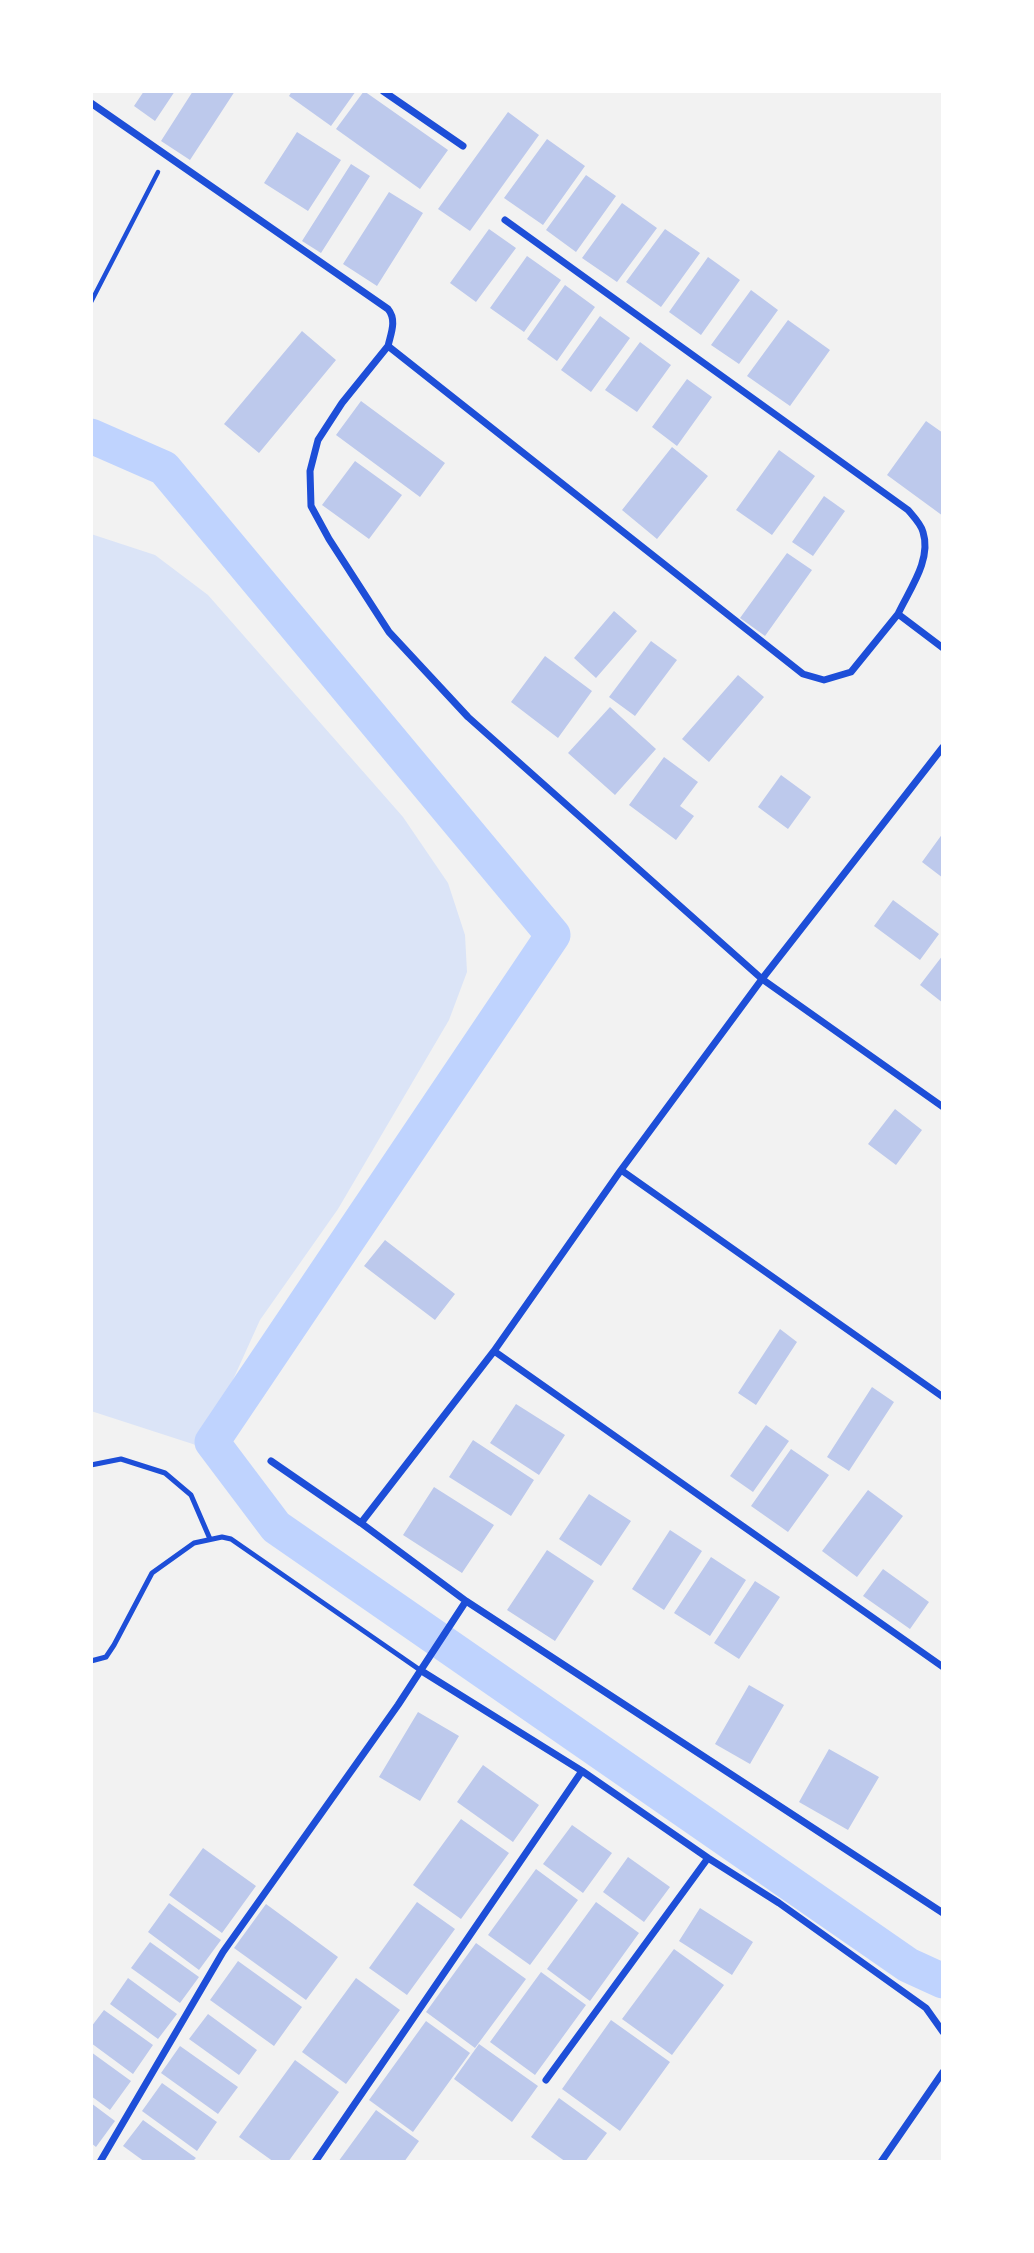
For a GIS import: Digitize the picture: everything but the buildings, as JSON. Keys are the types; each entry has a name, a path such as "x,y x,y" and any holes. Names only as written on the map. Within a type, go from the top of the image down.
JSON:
{"street":[{"path":"383,91 463,146"},
{"path":"91,103 388,309 393,316 394,323 388,346 342,403 318,440 310,471 311,506 389,632 468,717 762,979 943,1107"},
{"path":"388,346 803,674 824,680 851,672 898,614 921,566 925,547 923,530 908,510 505,220"},
{"path":"898,614 943,648"},
{"path":"361,1523 494,1351 621,1170 762,979 943,747"},
{"path":"621,1170 943,1397"},
{"path":"494,1351 942,1663"},
{"path":"271,1461 361,1523 463,1604 943,1913"},
{"path":"100,2162 223,1952 434,1650 463,1604"},
{"path":"420,1670 582,1771 708,1858 779,1903 926,2008 943,2032"},
{"path":"315,2162 582,1771"},
{"path":"546,2080 708,1858"},
{"path":"881,2162 943,2073"}],"lane":[{"path":"91,1465 121,1459 165,1473 191,1495 210,1539"},
{"path":"91,1661 106,1657 152,1573 194,1543 222,1537 231,1539 420,1670"}],"path":[{"path":"91,302 167,155"}],"shaded area":[{"path":"91,534 155,555 208,595 403,817 448,883 465,935 467,972 449,1020 338,1209 260,1320 205,1448 91,1411"}],"waterway":[{"path":"91,436 164,468 553,935 212,1442 276,1527 908,1965 943,1981"}]}
